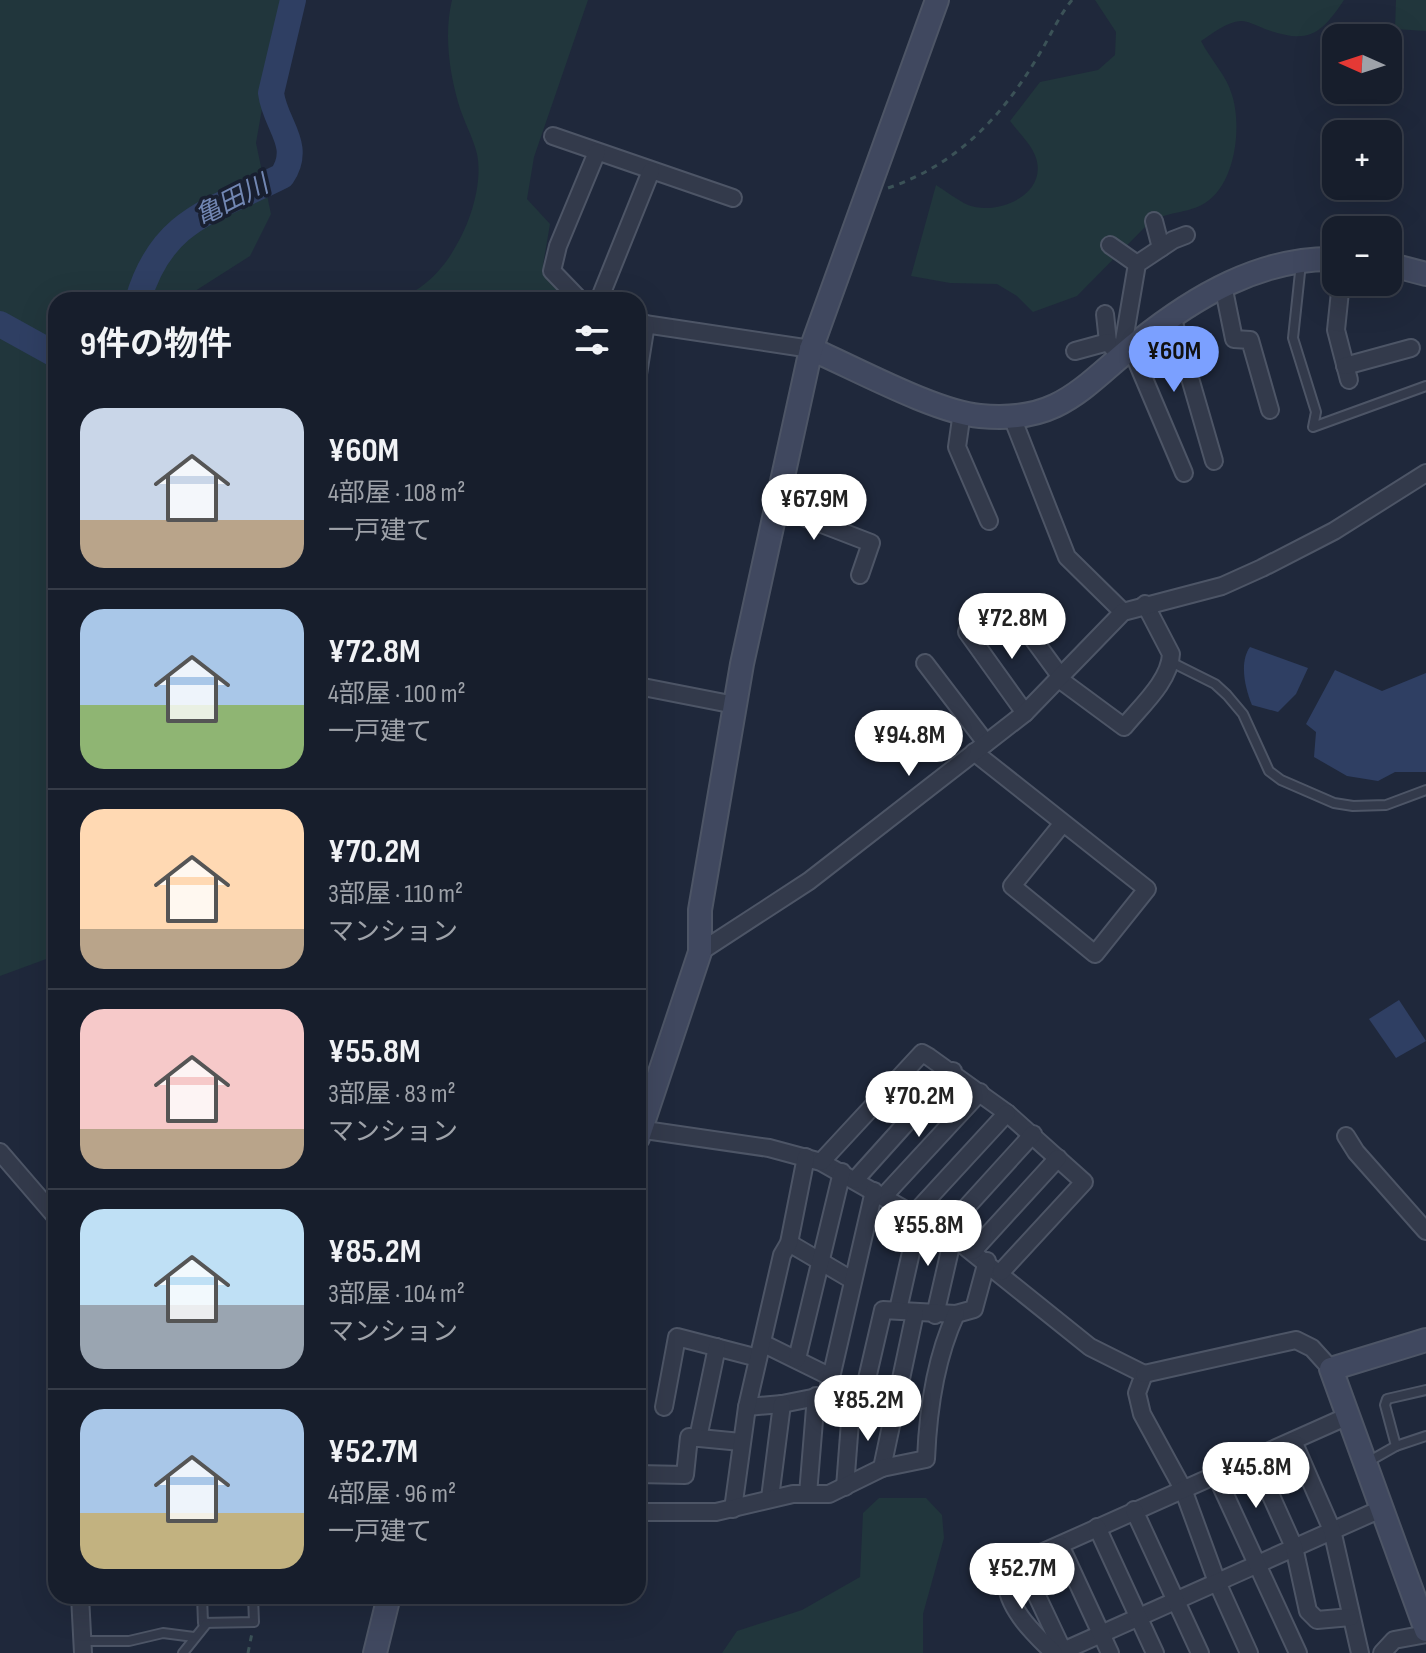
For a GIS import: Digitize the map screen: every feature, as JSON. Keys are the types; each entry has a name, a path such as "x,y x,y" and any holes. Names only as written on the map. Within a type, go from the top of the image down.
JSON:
{"street":[{"path":"646,1107 700,952 700,910 735,705 775,506 811,349 937,0"},
{"path":"553,136 733,198"},
{"path":"572,292 552,271 558,246 597,152"},
{"path":"602,292 651,171"},
{"path":"1154,221 1161,248"},
{"path":"1120,350 1137,264 1186,235"},
{"path":"1110,245 1137,264"},
{"path":"646,324 811,349 962,412 1012,417 1044,411 1071,398 1120,350 1223,285 1256,272 1322,261"},
{"path":"1402,268 1426,274"},
{"path":"1223,285 1234,339 1250,340 1270,410"},
{"path":"1340,296 1336,330 1347,373 1411,348"},
{"path":"1105,314 1120,350 1184,473"},
{"path":"1172,316 1214,461"},
{"path":"1075,351 1120,350"},
{"path":"962,412 957,447 989,521"},
{"path":"1012,417 1067,557 1123,612"},
{"path":"700,952 809,881 1025,713 1123,612 1222,586 1296,552 1426,473"},
{"path":"775,506 871,543 860,575"},
{"path":"1014,613 1060,678 1124,727 1171,662 1171,654 1145,604"},
{"path":"967,632 1025,713"},
{"path":"925,663 980,747 1063,823 1147,889 1095,954 1012,886 1063,823"},
{"path":"646,688 735,705"},
{"path":"733,1509 747,1407 782,1255 789,1243 814,1160 922,1053 953,1071 1007,1113 1084,1182 1001,1272"},
{"path":"797,1359 821,1262 848,1176 953,1071"},
{"path":"808,1494 821,1396 879,1194 980,1092"},
{"path":"898,1310 917,1216 1007,1113"},
{"path":"646,1131 769,1148 814,1160 848,1176 973,1251 1090,1347 1144,1374 1296,1340 1312,1348 1331,1369 1426,1632 1394,1640 1382,1653"},
{"path":"935,1315 949,1235 1033,1134"},
{"path":"1346,1136 1356,1152 1426,1231"},
{"path":"0,1152 48,1208"},
{"path":"973,1251 1058,1158"},
{"path":"789,1243 852,1280"},
{"path":"845,1487 858,1396 883,1310 935,1315 974,1309 987,1261"},
{"path":"882,1468 915,1313"},
{"path":"646,1512 733,1509 770,1498 829,1494 882,1468 926,1459 928,1415 947,1334 956,1314"},
{"path":"664,1407 677,1337 717,1347 761,1351 797,1359 829,1376"},
{"path":"1331,1369 1426,1340"},
{"path":"698,1438 717,1347"},
{"path":"1144,1374 1137,1393 1142,1414 1183,1489 1217,1582 1249,1653"},
{"path":"747,1407 821,1396 896,1397"},
{"path":"770,1498 782,1404"},
{"path":"1058,1652 1024,1621 1005,1584 1007,1574 1021,1562 1348,1416"},
{"path":"646,1474 685,1475 689,1437 741,1442"},
{"path":"1293,1441 1332,1530 1360,1653"},
{"path":"1254,1458 1294,1547 1308,1611 1317,1620 1351,1617"},
{"path":"1216,1475 1298,1653"},
{"path":"1058,1652 1381,1509"},
{"path":"1134,1510 1200,1653"},
{"path":"1097,1527 1155,1653"},
{"path":"1060,1545 1110,1653"},
{"path":"1021,1562 1058,1652"},
{"path":"80,1604 82,1647"},
{"path":"375,1653 387,1604"}],"lane":[{"path":"1301,263 1303,278 1296,288 1293,338 1316,412 1313,427 1426,386"},
{"path":"1171,662 1215,684 1227,695 1243,714 1269,771 1281,780 1334,803 1362,806 1386,805 1426,790"},
{"path":"1396,1446 1385,1405 1387,1399 1426,1390"},
{"path":"1365,1464 1396,1446 1426,1436"},
{"path":"202,1604 203,1623 254,1622 253,1604"},
{"path":"183,1653 207,1623"},
{"path":"82,1647 163,1633 194,1637"}],"path":[{"path":"868,189 889,188 920,176 964,148 1016,93 1072,0"},
{"path":"248,1653 254,1622"}],"green space":[{"path":"0,0 281,0 256,143 271,214 250,256 194,292 48,292 48,958 0,976"},
{"path":"452,0 588,0 534,157 527,199 550,224 543,265 562,292 412,292 432,278 447,261 469,218 476,195 477,154 458,102 450,64 448,25"},
{"path":"1095,0 1344,0 1328,22 1312,34 1280,34 1241,21 1225,26 1201,41 1226,81 1235,108 1234,154 1224,182 1205,203 1148,224 1077,296 1033,312 1017,296 997,284 950,283 911,276 936,185 968,205 980,208 1005,205 1027,192 1035,182 1038,171 1036,158 1010,121 1040,82 1098,70 1115,55 1116,32"},
{"path":"1396,0 1426,0 1426,31 1402,29 1402,24 1395,24"},
{"path":"879,1498 926,1498 942,1515 944,1538 923,1614 923,1653 722,1653 737,1631 802,1610 860,1577 863,1513"}],"water":[{"path":"1250,647 1308,668 1296,694 1278,712 1252,705 1244,667"},
{"path":"1335,670 1382,691 1426,673 1426,772 1395,772 1378,781 1347,776 1314,757 1316,732 1306,724"},
{"path":"1399,1000 1426,1041 1396,1058 1369,1019"}],"waterway":[{"name":"亀田川","path":"141,292 161,251 176,234 212,209 282,176 288,165 289,145 271,93 293,0"},
{"name":"亀田川","path":"0,324 48,351"}]}
